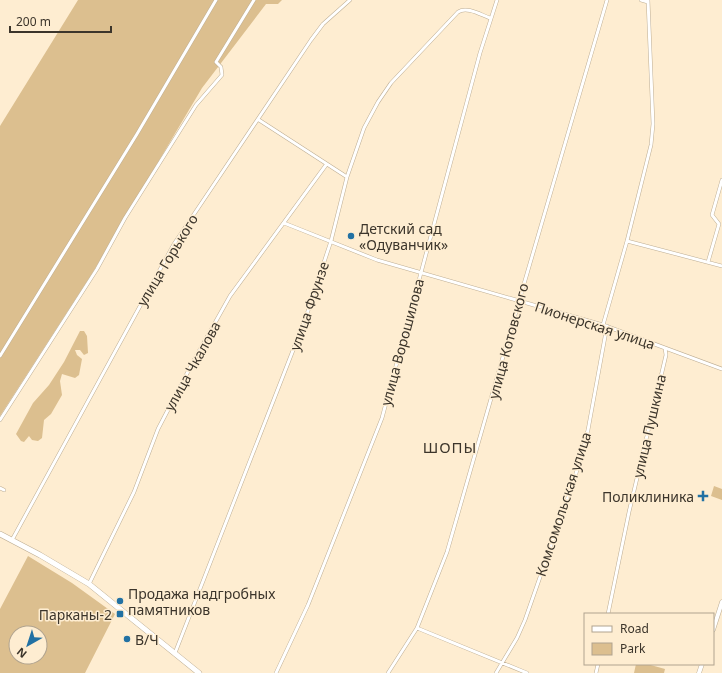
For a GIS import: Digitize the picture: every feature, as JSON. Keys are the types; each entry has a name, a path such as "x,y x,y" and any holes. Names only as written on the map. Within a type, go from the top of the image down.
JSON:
{"main road":[{"path":"0,534 89,584 200,673"}],"street":[{"path":"0,356 137,134 216,0"},
{"path":"0,420 97,269 133,205 191,112 222,75 221,67 216,62 254,0"},
{"name":"улица Горького","path":"12,540 174,244 323,24 350,0"},
{"name":"улица Ворошилова","path":"276,673 308,605 382,418 490,18 497,0"},
{"name":"улица Котовского","path":"388,673 417,628 448,552 519,300 607,0"},
{"path":"641,0 648,1"},
{"name":"Комсомольская улица","path":"496,673 517,638 525,620 575,477 588,430 605,326 652,136 648,1"},
{"name":"улица Фрунзе","path":"175,653 279,389 332,241 347,177 359,142 378,102 403,68 460,10 467,10 490,18"},
{"path":"259,120 326,165 347,177"},
{"name":"улица Чкалова","path":"89,584 134,492 158,428 230,296 326,165"},
{"path":"708,262 719,224 712,215 720,192 722,180"},
{"name":"Пионерская улица","path":"284,223 377,260 605,326 722,369"},
{"path":"627,241 722,266"},
{"name":"улица Пушкина","path":"608,613 629,512 666,355 665,348"},
{"name":"улица Пушкина","path":"666,355 673,350"},
{"path":"0,488 4,490"},
{"path":"714,627 722,602"},
{"path":"417,628 528,673"}],"green space":[{"path":"78,0 282,0 278,4 266,4 202,88 93,272 0,416 0,126"},
{"path":"80,331 84,331 87,336 88,353 84,355 80,350 75,350 77,355 82,359 79,375 75,378 62,374 60,381 62,395 51,414 44,420 42,438 38,441 32,440 29,436 24,442 21,441 16,434 33,403 49,385 64,362"},
{"path":"714,486 722,489 722,500 711,496"},
{"path":"28,556 72,583 115,614 85,673 0,673 0,609"},
{"path":"636,665 651,665 665,669 664,673 634,673"}],"place":[{"name":"Детский сад «Одуванчик»","path":"351,236"},
{"name":"Поликлиника","path":"703,496"},
{"name":"Продажа надгробных памятников","path":"120,601"},
{"name":"Парканы-2","path":"120,614"},
{"name":"В/Ч","path":"127,639"}],"district":[{"name":"ШОПЫ","path":"450,447"}]}
